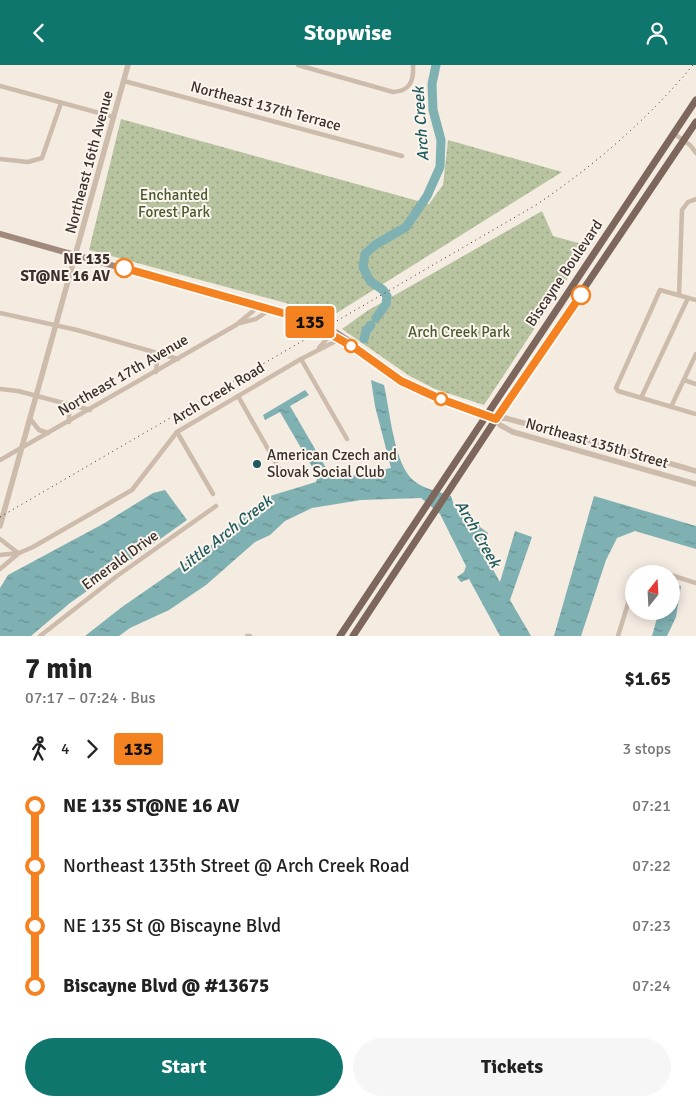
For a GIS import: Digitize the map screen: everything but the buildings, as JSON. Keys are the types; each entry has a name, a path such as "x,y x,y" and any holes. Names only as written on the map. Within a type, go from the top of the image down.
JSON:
{"main road":[{"name":"Biscayne Boulevard","path":"340,636 696,100"},
{"name":"Biscayne Boulevard","path":"353,636 696,121"},
{"path":"610,229 620,235"},
{"name":"Northeast 135th Street","path":"0,234 307,320 328,327 342,335 355,348"},
{"path":"551,318 561,324"},
{"name":"Northeast 135th Street","path":"307,320 355,348 401,381 438,398 496,419"}],"street":[{"name":"Northeast 16th Avenue","path":"0,526 38,395 128,65"},
{"path":"298,65 393,92 408,88 411,83 413,65"},
{"name":"Northeast 137th Terrace","path":"124,81 402,156"},
{"path":"0,86 114,117"},
{"path":"0,159 38,161 44,154 61,103"},
{"path":"686,114 696,121"},
{"path":"673,133 684,140 696,153"},
{"path":"679,295 682,210 688,202 696,199"},
{"path":"696,300 660,290 616,384 618,391 696,414"},
{"path":"642,399 688,298"},
{"name":"Northeast 17th Avenue","path":"0,461 236,324 253,311 256,305"},
{"name":"Northeast 17th Avenue","path":"236,324 256,319 271,309"},
{"path":"0,313 57,326 178,359"},
{"name":"Arch Creek Road","path":"318,349 331,334"},
{"name":"Arch Creek Road","path":"0,569 19,553 132,490 176,432 318,349 330,346 340,339"},
{"path":"149,350 156,358 156,372"},
{"path":"671,407 696,354"},
{"path":"301,359 347,439"},
{"path":"684,380 696,384"},
{"path":"0,389 38,395 90,410"},
{"path":"238,396 281,472"},
{"path":"65,403 69,412 69,422"},
{"name":"Northeast 135th Street","path":"696,471 601,442 576,439 505,418 496,419 500,425 513,431 696,484"},
{"path":"30,420 39,430 48,433"},
{"path":"176,432 213,494"},
{"name":"Emerald Drive","path":"40,636 117,576 216,506"},
{"path":"0,539 19,553"},
{"name":"Arch Creek Road","path":"0,555 19,553"},
{"path":"0,562 7,563"},
{"path":"680,578 696,583"},
{"path":"618,636 625,613"}],"green space":[{"name":"Enchanted Forest Park","path":"121,119 429,204 443,185 448,140 562,172 327,319 286,303 89,250"},
{"name":"Arch Creek Park","path":"542,211 553,236 589,246 484,405 435,389 408,375 342,329 367,311"}],"water":[{"path":"371,380 384,385 397,450 407,473 422,486 451,496 455,508 480,525 488,533 487,548 489,559 500,582 515,531 532,537 510,600 531,636 500,636 469,579 461,582 457,577 464,572 466,566 440,514 421,498 361,500 312,508 285,521 270,535 255,542 206,585 169,610 130,628 119,636 85,636 122,607 233,530 249,510 270,496 316,482 318,477 280,412 265,420 263,415 305,390 309,395 290,406 329,473 335,479 391,468 375,406"},
{"path":"165,490 187,520 70,603 31,636 0,636 0,588 8,575 103,524 153,493"},
{"path":"594,496 696,526 696,549 635,531 617,538 606,560 581,636 554,636"},
{"path":"656,620 675,620 667,636 652,636"}],"waterway":[{"name":"Arch Creek","path":"376,318 386,304 387,296 383,290 370,281 363,267 365,254 375,245 406,227 427,196 440,167 441,140 433,110 432,84 436,65"},
{"name":"Arch Creek","path":"364,339 366,331 371,325"}],"railway":[{"path":"0,517 536,205 579,174 619,141 639,123 693,65"}],"bus line":[{"name":"135","path":"124,268 304,319 355,348 401,381 423,392 496,419 581,295"}],"place":[{"name":"NE 135 ST@NE 16 AV","path":"124,268"},
{"name":"American Czech and Slovak Social Club","path":"257,464"}],"water label":[{"name":"Little Arch Creek","path":"225,534"}]}
